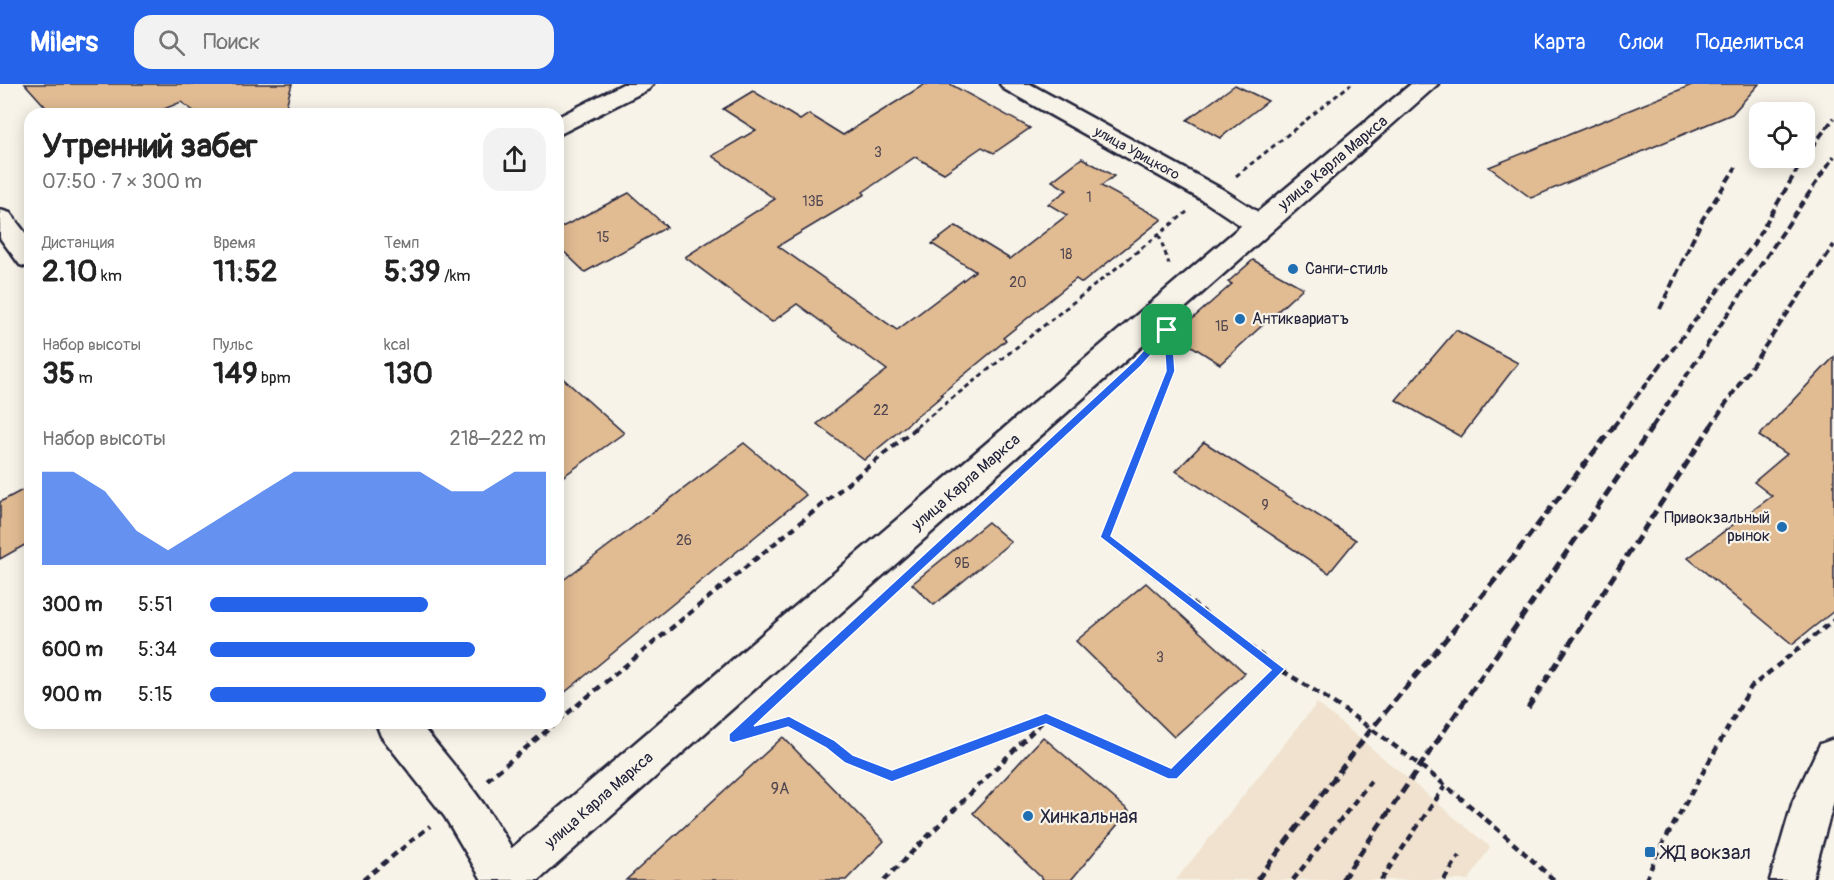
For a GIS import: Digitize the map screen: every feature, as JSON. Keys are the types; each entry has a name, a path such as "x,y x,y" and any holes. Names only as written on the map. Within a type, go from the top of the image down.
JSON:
{"street":[{"path":"564,124 641,84"},
{"name":"улица Урицкого","path":"1012,84 1213,195 1259,225"},
{"name":"улица Карла Маркса","path":"506,880 1259,225 1426,84"},
{"path":"0,219 24,250"},
{"path":"400,729 459,804 506,880"},
{"path":"1791,880 1813,801 1834,758"}],"path":[{"path":"564,716 833,493 1351,84"},
{"path":"1168,340 1170,371 1105,537 1279,669 1325,694 1373,727 1490,821 1554,880"},
{"path":"1646,880 1657,854 1751,687 1834,620"},
{"path":"733,738 789,721 830,744 849,759 892,776 1046,718 1173,775 1279,669"},
{"path":"884,880 1046,718"},
{"path":"725,744 742,729"},
{"path":"1293,880 1371,781"},
{"path":"1381,880 1445,786"},
{"path":"1444,880 1459,856"}],"shaded area":[{"path":"1317,703 1490,847 1469,880 1176,880"}],"building":[{"path":"25,84 292,84 286,108 190,108 181,102 166,108 47,108"},
{"path":"925,84 950,84 1030,128 994,153 982,147 944,173 915,157 863,192 865,194 778,246 897,330 975,271 932,244 956,226 1010,259 1067,215 1048,204 1067,190 1052,181 1082,158 1114,176 1101,186 1162,219 1082,283 1076,279 1003,338 1006,340 864,460 817,424 887,370 797,304 772,322 685,257 775,199 712,156 756,130 723,109 753,91 800,120 809,114 843,135"},
{"path":"1694,84 1759,84 1732,114 1531,198 1489,167"},
{"path":"1235,85 1268,101 1220,138 1187,120"},
{"path":"629,193 667,227 585,272 564,252 564,226"},
{"path":"1253,260 1303,288 1220,364 1174,335 1232,284 1228,282"},
{"path":"1456,330 1518,363 1461,437 1396,400"},
{"name":"Привокзальный рынок","path":"1834,357 1834,611 1792,644 1688,558 1772,496 1754,482 1787,454 1759,436"},
{"path":"564,379 624,433 564,476"},
{"path":"1204,442 1356,540 1329,573 1176,471"},
{"path":"744,443 806,495 564,693 564,579"},
{"path":"24,489 24,545 0,559 0,502"},
{"path":"988,522 1011,542 934,605 912,584"},
{"path":"1146,583 1245,673 1174,737 1076,641"},
{"path":"783,737 884,841 846,880 626,880"},
{"path":"1043,737 1129,811 1071,880 1044,880 973,813"}],"railway":[{"path":"1815,143 1834,118"},
{"path":"1652,427 1834,156"},
{"path":"1660,309 1702,220 1736,167"},
{"path":"1613,427 1753,245 1798,168"},
{"path":"1710,427 1834,245"},
{"path":"1257,880 1373,727 1499,575 1614,426"},
{"path":"1342,880 1653,426"},
{"path":"1528,708 1711,426"}],"place":[{"name":"Санги-стиль","path":"1293,269"},
{"name":"Антиквариатъ","path":"1240,319"},
{"name":"Привокзальный рынок","path":"1782,527"},
{"name":"Хинкальная","path":"1028,816"},
{"name":"ЖД вокзал","path":"1650,852"}],"route":[{"path":"1167,330 1170,371 1105,537 1279,669 1173,775 1046,718 892,776 849,759 830,744 789,721 733,738 1137,363 1167,330"}]}
